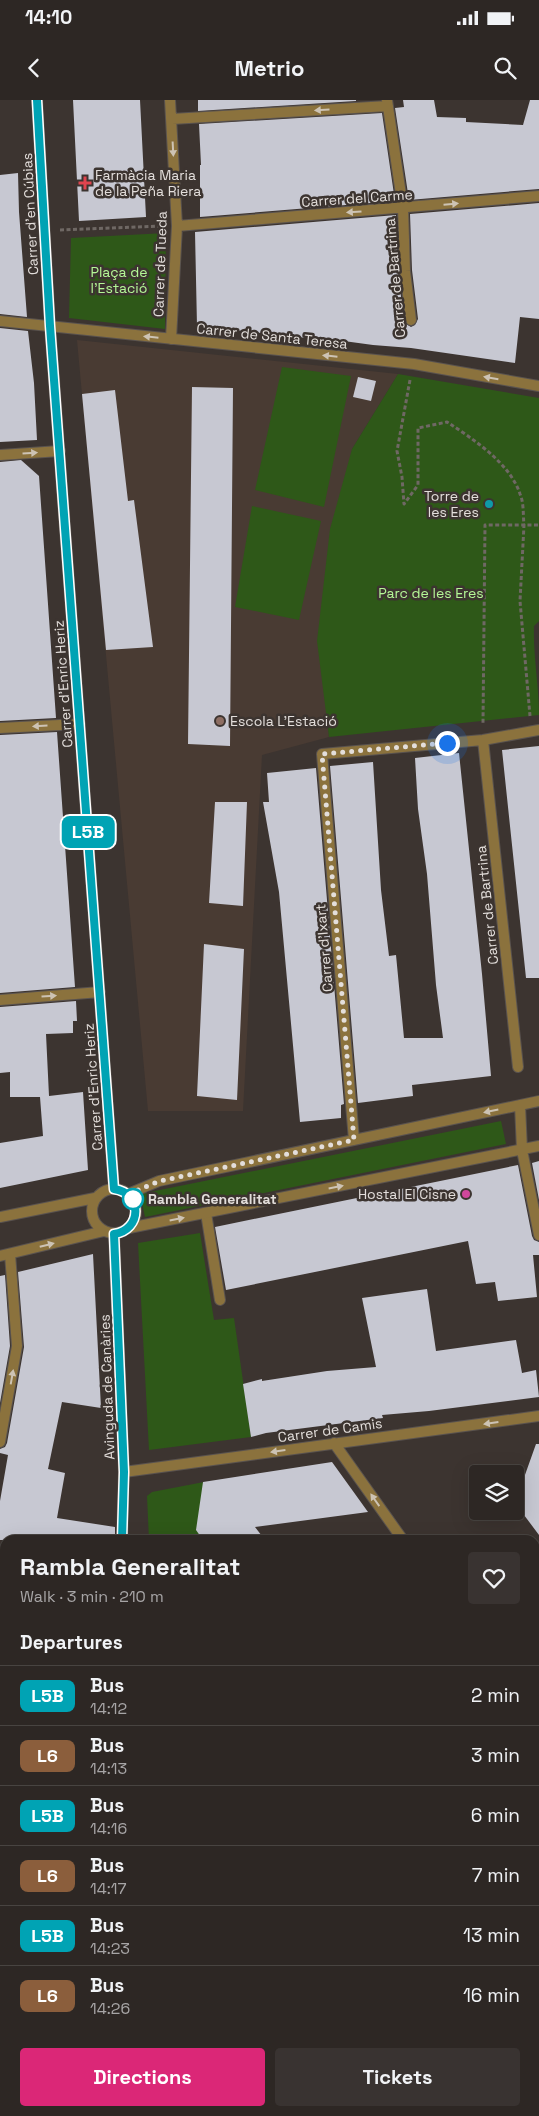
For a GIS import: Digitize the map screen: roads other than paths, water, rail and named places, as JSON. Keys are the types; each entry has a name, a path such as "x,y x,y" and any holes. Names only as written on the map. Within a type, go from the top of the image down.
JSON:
{"street":[{"name":"Carrer d'en Cúbias","path":"37,100 50,326"},
{"name":"Carrer de Tueda","path":"170,100 177,226 171,339"},
{"path":"172,119 387,103"},
{"name":"Carrer de Bartrina","path":"387,103 403,208 405,271 411,320"},
{"name":"Carrer del Carme","path":"177,226 539,196"},
{"name":"Carrer de Santa Teresa","path":"0,322 414,364 539,386"},
{"name":"Carrer d'Enric Heriz","path":"50,326 114,1189"},
{"path":"0,456 60,451"},
{"path":"0,728 80,724"},
{"path":"483,740 536,731"},
{"name":"Carrer de Bartrina","path":"483,740 518,1067"},
{"name":"Carrer d'Ixart","path":"354,1140 322,754 483,740"},
{"path":"0,1000 100,992"},
{"path":"128,1194 160,1181 520,1106 539,1100"},
{"path":"520,1106 522,1150 539,1235"},
{"path":"0,1442 17,1346 5,1255 109,1232 539,1146"},
{"path":"0,1217 95,1198 104,1191 114,1189 128,1194 133,1199 136,1210 133,1223 129,1228"},
{"path":"95,1198 92,1207 92,1217 96,1225 109,1232"},
{"path":"206,1213 220,1300"},
{"name":"Avinguda de Canàries","path":"109,1232 124,1472 122,1535"},
{"name":"Carrer de Camis","path":"124,1472 539,1416"},
{"path":"334,1443 399,1535"}],"place":[{"name":"Farmàcia Maria de la Peña Riera","path":"85,183"},
{"name":"Torre de les Eres","path":"489,504"},
{"name":"Escola L'Estació","path":"220,721"},
{"name":"Hostal El Cisne","path":"466,1194"},
{"name":"Rambla Generalitat","path":"133,1199"}],"park label":[{"name":"Plaça de l'Estació","path":"119,280"},
{"name":"Parc de les Eres","path":"431,593"}]}
